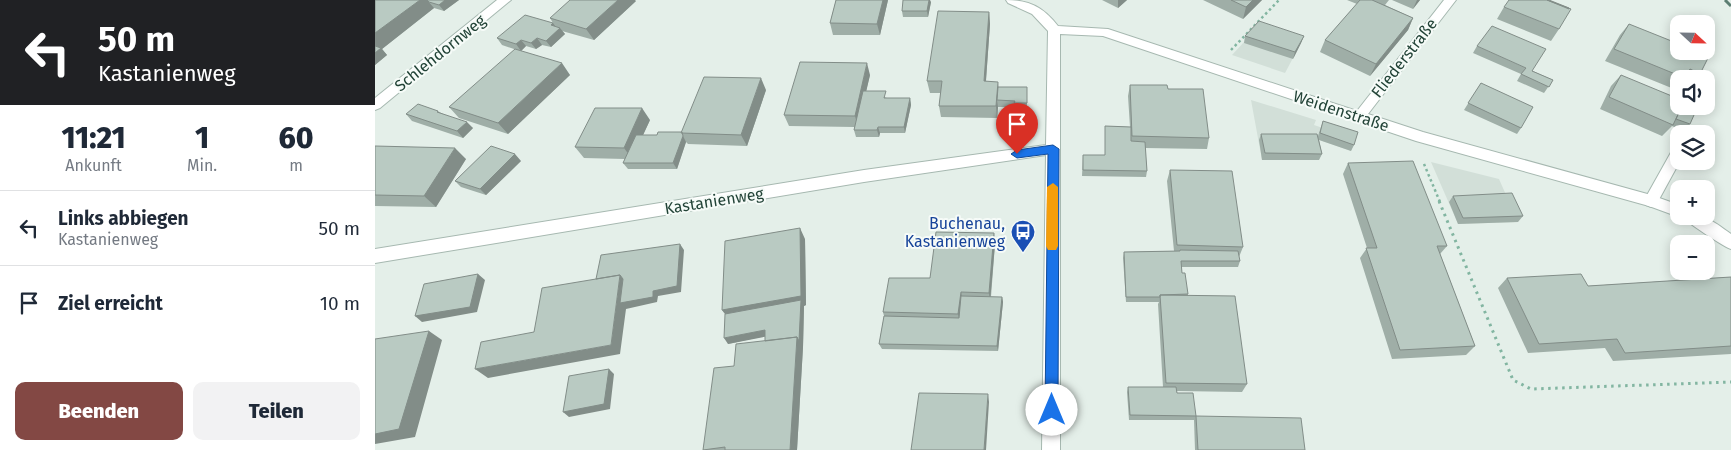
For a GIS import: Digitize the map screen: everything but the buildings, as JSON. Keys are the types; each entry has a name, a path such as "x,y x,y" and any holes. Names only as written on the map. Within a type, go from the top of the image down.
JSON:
{"street":[{"name":"Schlehdornweg","path":"375,105 505,0"},
{"path":"1012,0 1044,15 1054,30 1051,450"},
{"name":"Fliederstraße","path":"1359,117 1450,0"},
{"name":"Weidenstraße","path":"1054,30 1104,32 1421,137 1670,208"},
{"name":"Kastanienweg","path":"375,256 864,176 1053,149"},
{"path":"1651,201 1670,166"},
{"path":"1706,225 1731,243"}],"path":[{"path":"1217,70 1227,54 1279,0"},
{"path":"1421,137 1419,152 1513,380 1531,389 1731,382"}],"shaded area":[{"path":"1257,28 1301,43 1285,73 1232,55"},
{"path":"1251,100 1316,120 1314,125 1355,139 1351,151 1317,139 1319,160 1262,160"},
{"path":"1431,162 1499,179 1518,222 1458,224"}],"railway":[{"path":"1725,0 1731,6"}],"slow traffic":[{"path":"1052,246 1053,187"}],"place":[{"name":"Buchenau, Kastanienweg","path":"1023,253"}],"route":[{"path":"1017,154 1053,149 1052,410"}]}
